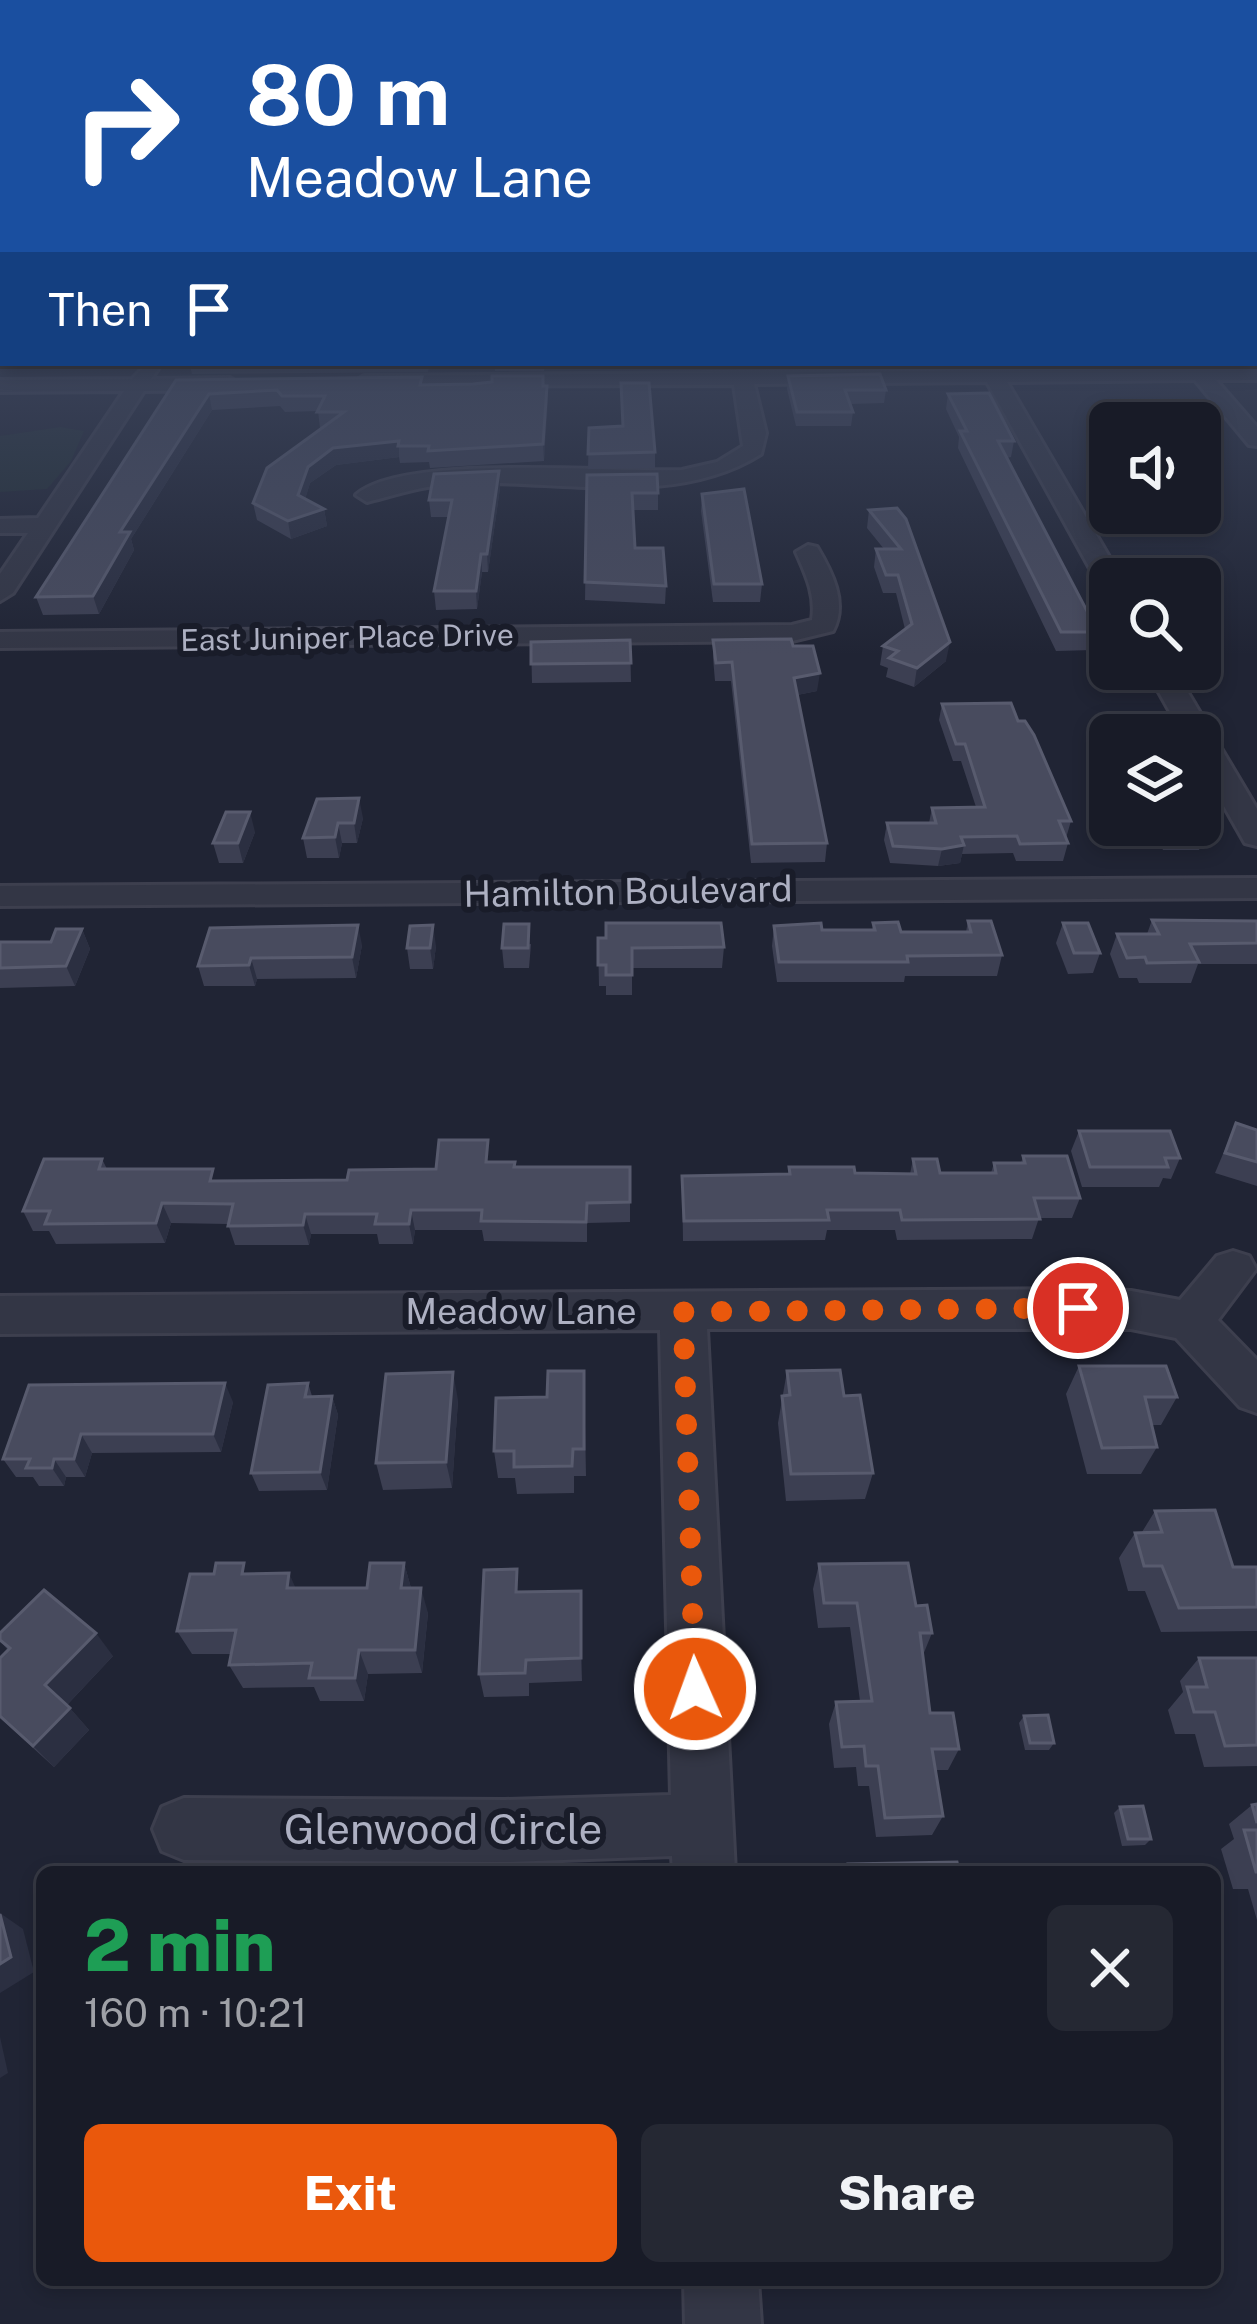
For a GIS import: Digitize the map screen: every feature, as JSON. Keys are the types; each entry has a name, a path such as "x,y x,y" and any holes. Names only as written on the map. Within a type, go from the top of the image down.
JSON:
{"street":[{"path":"0,593 102,438"},
{"path":"367,495 390,482 409,479 670,476 729,467 753,448 754,438"},
{"path":"1024,438 1096,558"},
{"path":"0,526 45,525"},
{"name":"East Juniper Place Drive","path":"0,640 792,633 824,625 828,601 808,552"},
{"path":"1257,774 1222,775 1257,836"},
{"name":"Hamilton Boulevard","path":"0,896 1257,888"},
{"path":"1233,1269 1190,1321 1257,1392"},
{"name":"Meadow Lane","path":"0,1316 1078,1308 1131,1310 1190,1321"},
{"path":"683,1312 703,1848"},
{"name":"Glenwood Circle","path":"184,1829 505,1831 703,1848"},
{"path":"721,2286 723,2324"}],"shaded area":[{"path":"0,438 81,438 71,461 47,489 0,492"}],"building":[{"path":"138,438 180,438 120,532 130,532 93,596 36,597"},
{"path":"308,438 543,438 543,444 428,451 429,446 398,446 399,441 333,448 308,467 298,495 324,509 288,521 253,503 267,468"},
{"path":"589,438 654,438 655,452 588,454"},
{"path":"964,438 1013,438 998,441 1089,615 1089,632 1061,632"},
{"path":"499,471 487,554 481,554 476,591 434,591 452,500 429,500 434,474"},
{"path":"657,474 658,493 632,493 635,548 663,548 666,586 585,582 587,475"},
{"path":"744,489 762,584 714,584 702,494"},
{"path":"897,508 906,519 950,642 917,668 889,658 898,651 883,646 912,624 898,575 886,575 876,549 901,549 869,510"},
{"path":"791,639 793,646 813,646 820,673 794,678 827,843 752,844 732,662 716,663 713,640"},
{"path":"630,640 631,663 531,664 531,642"},
{"path":"1011,703 1018,721 1025,721 1034,735 1071,821 1059,821 1068,843 1020,844 1017,836 961,837 964,845 942,849 893,846 887,823 936,823 932,808 985,807 965,744 956,744 942,704"},
{"path":"359,798 354,823 338,823 335,837 303,838 317,799"},
{"path":"226,812 250,812 238,843 213,843"},
{"path":"1152,920 1257,921 1257,943 1190,944 1199,962 1147,963 1145,957 1127,958 1117,934 1159,934"},
{"path":"968,921 991,921 1002,955 907,956 908,962 779,962 774,926 821,923 822,930 875,930 873,923 898,922 901,932 971,932"},
{"path":"606,923 721,923 724,947 632,948 632,975 606,975 606,965 598,965 598,938 606,938"},
{"path":"1063,923 1088,923 1100,953 1074,953"},
{"path":"504,924 529,924 528,948 502,948"},
{"path":"358,925 352,957 251,958 249,965 198,966 210,928"},
{"path":"433,925 430,948 407,948 410,926"},
{"path":"56,929 82,929 66,966 0,968 0,942 51,942"},
{"path":"1236,1123 1257,1130 1257,1162 1225,1153"},
{"path":"1079,1131 1170,1131 1180,1158 1165,1158 1168,1167 1090,1167"},
{"path":"439,1140 488,1140 486,1162 515,1162 514,1167 630,1167 630,1202 587,1203 586,1222 481,1221 482,1210 411,1210 409,1224 375,1224 377,1214 305,1214 303,1225 228,1226 233,1204 162,1203 156,1223 45,1224 50,1211 23,1211 44,1159 102,1159 99,1169 213,1169 210,1181 347,1180 349,1170 436,1169"},
{"path":"1023,1156 1067,1156 1080,1198 1034,1198 1040,1219 902,1220 900,1210 827,1210 829,1220 684,1221 682,1176 790,1174 789,1167 916,1174 913,1159 937,1159 940,1173 996,1173 994,1163 1025,1163"},
{"path":"1079,1366 1166,1366 1177,1397 1145,1397 1157,1447 1102,1448"},
{"path":"840,1370 844,1396 860,1395 873,1473 791,1474 782,1396 790,1395 787,1371"},
{"path":"548,1371 584,1371 584,1449 573,1449 572,1466 514,1467 514,1451 494,1451 496,1398 547,1397"},
{"path":"453,1372 446,1462 376,1463 386,1374"},
{"path":"225,1383 213,1434 81,1434 74,1459 54,1459 52,1468 26,1468 30,1459 3,1459 29,1385"},
{"path":"308,1383 305,1397 332,1396 320,1472 251,1473 268,1385"},
{"path":"1215,1510 1233,1567 1257,1567 1257,1607 1179,1608 1162,1566 1144,1566 1135,1533 1162,1532 1155,1511"},
{"path":"216,1563 244,1563 242,1574 289,1573 287,1588 367,1588 370,1563 404,1563 401,1588 421,1588 415,1650 359,1650 355,1678 309,1678 312,1663 229,1665 236,1630 177,1631 190,1574 214,1574"},
{"path":"908,1563 916,1606 927,1605 932,1633 920,1633 930,1713 953,1713 959,1749 932,1749 943,1816 885,1818 878,1766 866,1766 864,1746 842,1747 836,1702 872,1701 857,1603 824,1603 819,1564"},
{"path":"517,1569 516,1592 581,1591 581,1658 526,1660 525,1673 479,1674 484,1570"},
{"path":"44,1590 96,1633 45,1685 70,1708 33,1746 0,1716 0,1658 10,1648 0,1640 0,1633"},
{"path":"1199,1658 1257,1658 1257,1745 1225,1746 1215,1712 1194,1712 1187,1687 1207,1687"},
{"path":"1048,1715 1054,1743 1030,1743 1024,1716"},
{"path":"1143,1806 1151,1839 1128,1839 1120,1807"},
{"path":"1244,1830 1257,1830 1257,1872 1256,1872"},
{"path":"957,1862 958,1866 848,1866"},
{"path":"0,1914 11,1957 0,1964"}],"route":[{"path":"695,1689 683,1312 1078,1308"}]}
